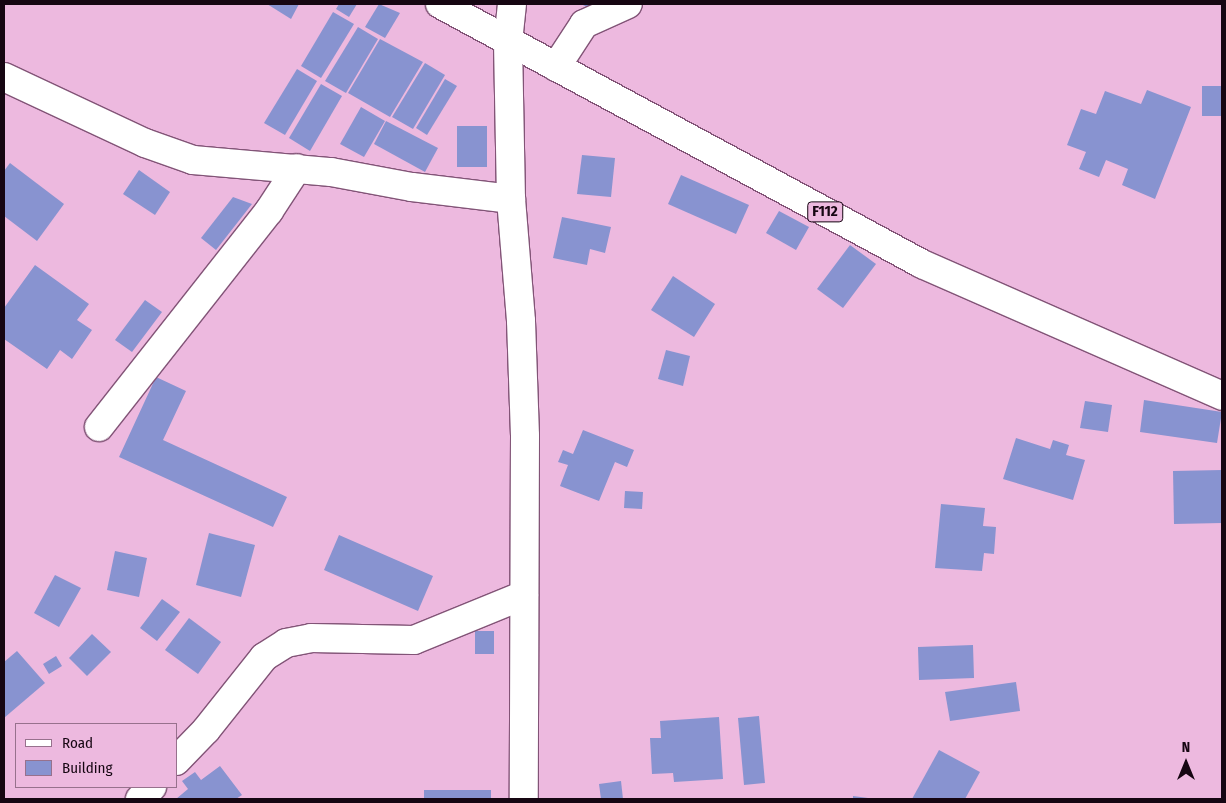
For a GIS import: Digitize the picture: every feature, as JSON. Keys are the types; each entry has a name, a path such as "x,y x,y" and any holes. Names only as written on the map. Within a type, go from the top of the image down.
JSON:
{"street":[{"name":"F112","path":"440,4 508,43 922,264 1222,396"},
{"path":"512,4 508,43 511,199 521,321 525,426 524,799"},
{"path":"556,68 584,24 628,4"},
{"path":"4,76 172,154 220,164 297,168 511,199"},
{"path":"99,427 268,211 297,168"},
{"path":"178,759 206,730 264,657 286,643 311,638 414,640 524,595"},
{"path":"140,799 151,788"}],"building":[{"path":"267,4 299,4 291,19"},
{"path":"339,4 357,4 349,17 336,9"},
{"path":"379,4 400,13 385,38 365,27"},
{"path":"581,4 601,4 597,12"},
{"path":"333,12 354,24 321,78 301,66"},
{"path":"358,27 378,39 346,93 325,81"},
{"path":"380,39 423,62 390,117 348,93"},
{"path":"425,63 445,75 413,129 392,117"},
{"path":"297,69 317,81 285,135 264,123"},
{"path":"445,79 457,86 427,135 416,128"},
{"path":"321,84 342,96 310,151 289,138"},
{"path":"1202,86 1222,86 1222,116 1202,116"},
{"path":"1147,90 1191,107 1155,199 1122,185 1128,169 1106,160 1099,177 1079,169 1086,152 1067,145 1081,109 1096,114 1105,91 1141,104"},
{"path":"361,107 385,121 364,157 340,144"},
{"path":"386,121 438,148 425,172 374,144"},
{"path":"457,126 487,126 487,167 457,167"},
{"path":"582,155 615,158 611,197 577,194"},
{"path":"10,163 64,204 37,241 4,216 4,171"},
{"path":"139,170 170,192 155,215 123,194"},
{"path":"681,175 749,205 736,234 668,204"},
{"path":"233,197 252,204 216,250 201,238"},
{"path":"779,211 809,227 796,250 766,233"},
{"path":"562,217 611,227 605,253 590,249 587,265 553,258"},
{"path":"850,245 876,264 843,308 817,289"},
{"path":"35,265 89,304 77,320 92,330 72,359 60,350 47,369 4,339 4,308"},
{"path":"673,276 715,304 694,337 651,310"},
{"path":"145,300 162,312 132,352 115,340"},
{"path":"666,350 690,356 683,386 658,379"},
{"path":"156,377 186,391 163,440 287,497 273,527 119,457"},
{"path":"1144,400 1222,412 1217,443 1140,432"},
{"path":"1085,401 1112,405 1108,432 1080,428"},
{"path":"583,430 634,450 627,467 615,462 599,501 560,486 568,465 558,462 563,450 573,454"},
{"path":"1016,438 1050,449 1053,440 1069,445 1066,455 1085,460 1073,500 1003,479"},
{"path":"1222,470 1222,523 1174,524 1173,471"},
{"path":"625,491 643,492 642,509 624,508"},
{"path":"941,504 985,508 983,526 996,527 994,554 984,553 982,571 935,568"},
{"path":"209,533 255,545 241,597 196,585"},
{"path":"339,535 433,576 418,611 324,570"},
{"path":"115,551 147,558 139,597 107,590"},
{"path":"55,575 81,588 59,627 34,613"},
{"path":"162,599 180,612 157,641 140,628"},
{"path":"189,618 221,642 198,674 165,650"},
{"path":"475,631 494,631 494,654 475,654"},
{"path":"92,634 111,652 87,676 69,658"},
{"path":"973,645 974,678 919,680 918,647"},
{"path":"17,651 45,683 4,718 4,662"},
{"path":"56,656 62,666 49,674 43,664"},
{"path":"1016,682 1020,711 950,721 945,692"},
{"path":"759,716 765,783 744,785 738,718"},
{"path":"719,717 723,779 674,782 673,773 652,774 650,738 661,738 660,721"},
{"path":"939,750 980,772 965,799 912,799"},
{"path":"220,766 242,795 236,799 176,799 188,789 182,781 195,772 201,780"},
{"path":"621,781 623,799 601,799 599,784"},
{"path":"424,790 491,790 491,799 424,799"},
{"path":"853,796 868,798 868,799 853,799"}]}
